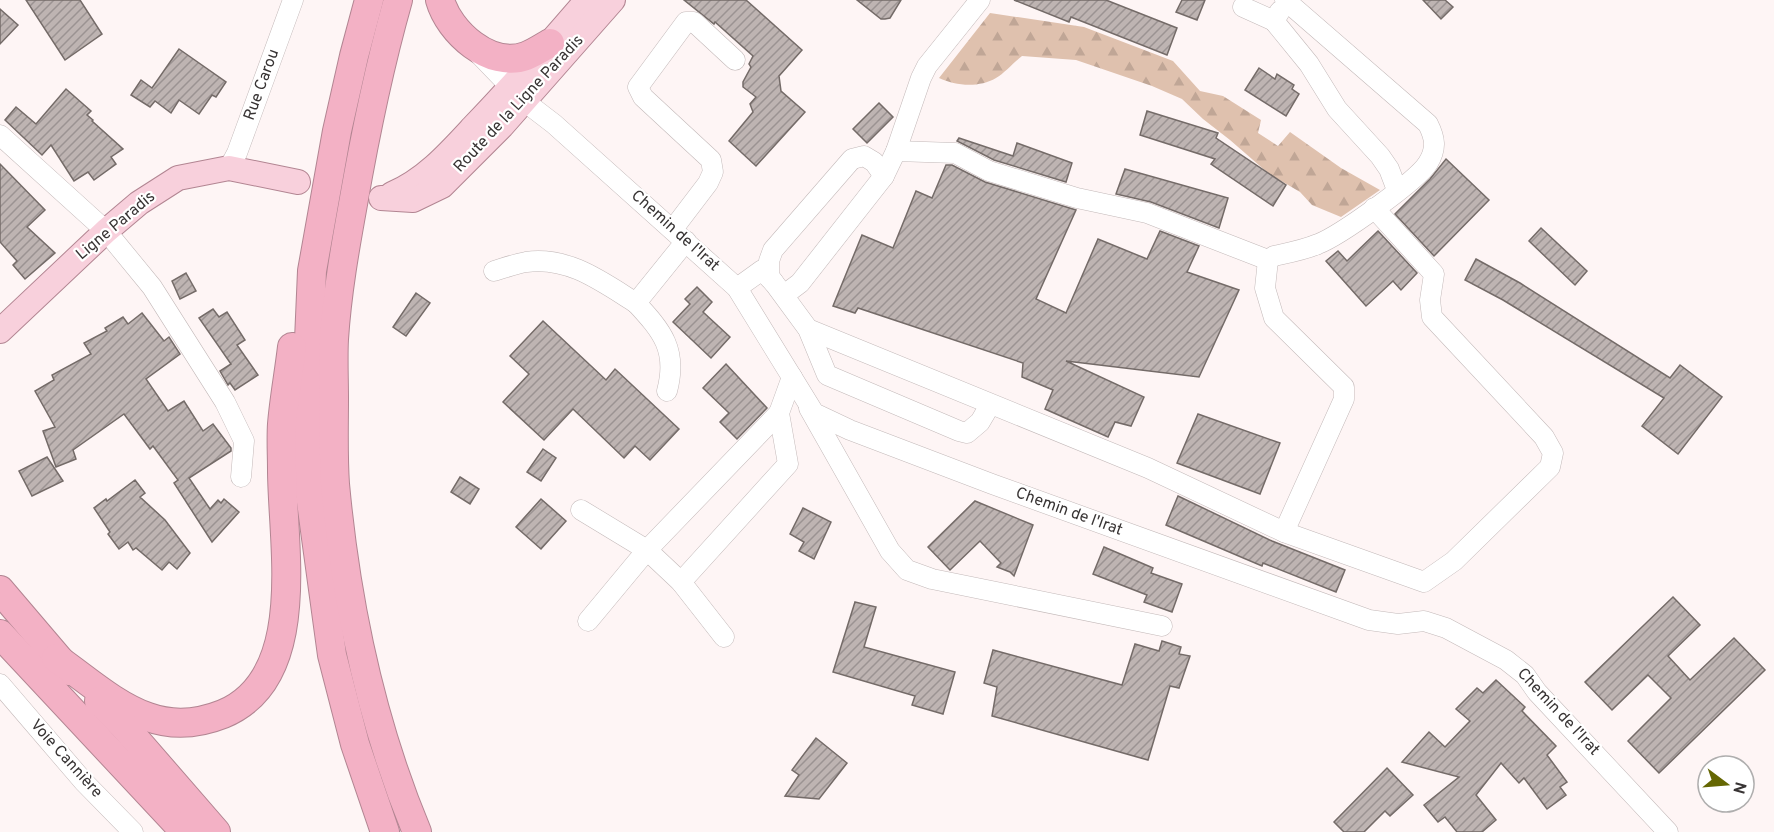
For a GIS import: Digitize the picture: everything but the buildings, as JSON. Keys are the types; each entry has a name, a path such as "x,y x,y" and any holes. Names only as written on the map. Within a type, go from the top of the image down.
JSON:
{"highway":[{"path":"56,658 126,707 147,717 176,725 213,718 232,710 249,698 267,676 279,645 285,608 286,554 282,425 298,303 326,174 369,0"},
{"path":"399,0 381,62 367,125 342,266 334,339 335,483 346,572 358,641 382,736 417,832"},
{"path":"440,0 443,10 459,34 482,52 506,59 525,57 550,43"},
{"path":"337,131 312,271 306,409 310,494 332,655 355,744 385,832"},
{"path":"0,590 56,658 123,726 216,832"},
{"path":"0,634 185,832"}],"main road":[{"name":"Route de la Ligne Paradis","path":"587,0 550,43 518,93 472,157 442,186 413,200 381,198 410,186 431,169 518,93 613,0"},
{"path":"518,93 580,22 592,0"},
{"name":"Ligne Paradis","path":"0,331 106,231 139,203 178,178 229,168 298,182"},
{"name":"Ligne Paradis","path":"0,339 21,312"}],"street":[{"name":"Rue Carou","path":"229,168 237,153 293,0"},
{"path":"784,296 800,283 884,176 896,151 927,66 980,0"},
{"path":"1268,260 1274,256 1318,244 1340,234 1416,176 1428,164 1433,152 1435,137 1428,124 1286,1 1274,21"},
{"path":"1244,7 1274,21 1309,64 1337,109 1380,156 1389,169 1397,190"},
{"path":"636,303 680,235 713,172 711,160 643,97 638,87 686,22 694,22 735,60"},
{"name":"Chemin de l'Irat","path":"459,34 518,93 737,288 814,413 850,430 992,484 1369,620 1398,624 1424,621 1446,628 1506,660 1525,675 1538,692 1668,832"},
{"path":"0,135 106,231 152,287 225,402 244,441 241,477"},
{"path":"896,151 955,153 989,171 1077,198 1147,213 1268,260"},
{"path":"884,176 874,162 864,156 852,159 773,250 769,261 769,276 808,329 827,375 968,433 980,422 990,405"},
{"path":"808,329 1148,468 1284,532 1424,582 1454,561 1550,466 1553,453 1544,437 1432,317 1430,300 1434,274 1374,208"},
{"path":"1268,260 1265,288 1274,318 1344,387 1344,399 1284,532"},
{"path":"494,271 524,262 551,261 572,266 597,278 636,303 659,328 669,353 671,376 667,391"},
{"path":"737,288 762,270 784,296"},
{"path":"588,621 647,550 779,413 792,377"},
{"path":"792,377 891,551 907,570 932,579 1162,626"},
{"path":"681,582 789,464 779,413"},
{"path":"581,510 647,550 681,582 724,637"},
{"name":"Voie Cannière","path":"0,684 84,782 133,832"}],"green space":[{"path":"990,13 1084,27 1173,61 1200,91 1223,96 1261,120 1258,133 1278,146 1290,132 1341,168 1380,190 1341,217 1312,205 1300,192 1268,173 1182,99 1152,86 1076,60 1022,56 996,78 975,85 953,83 939,78"}]}
